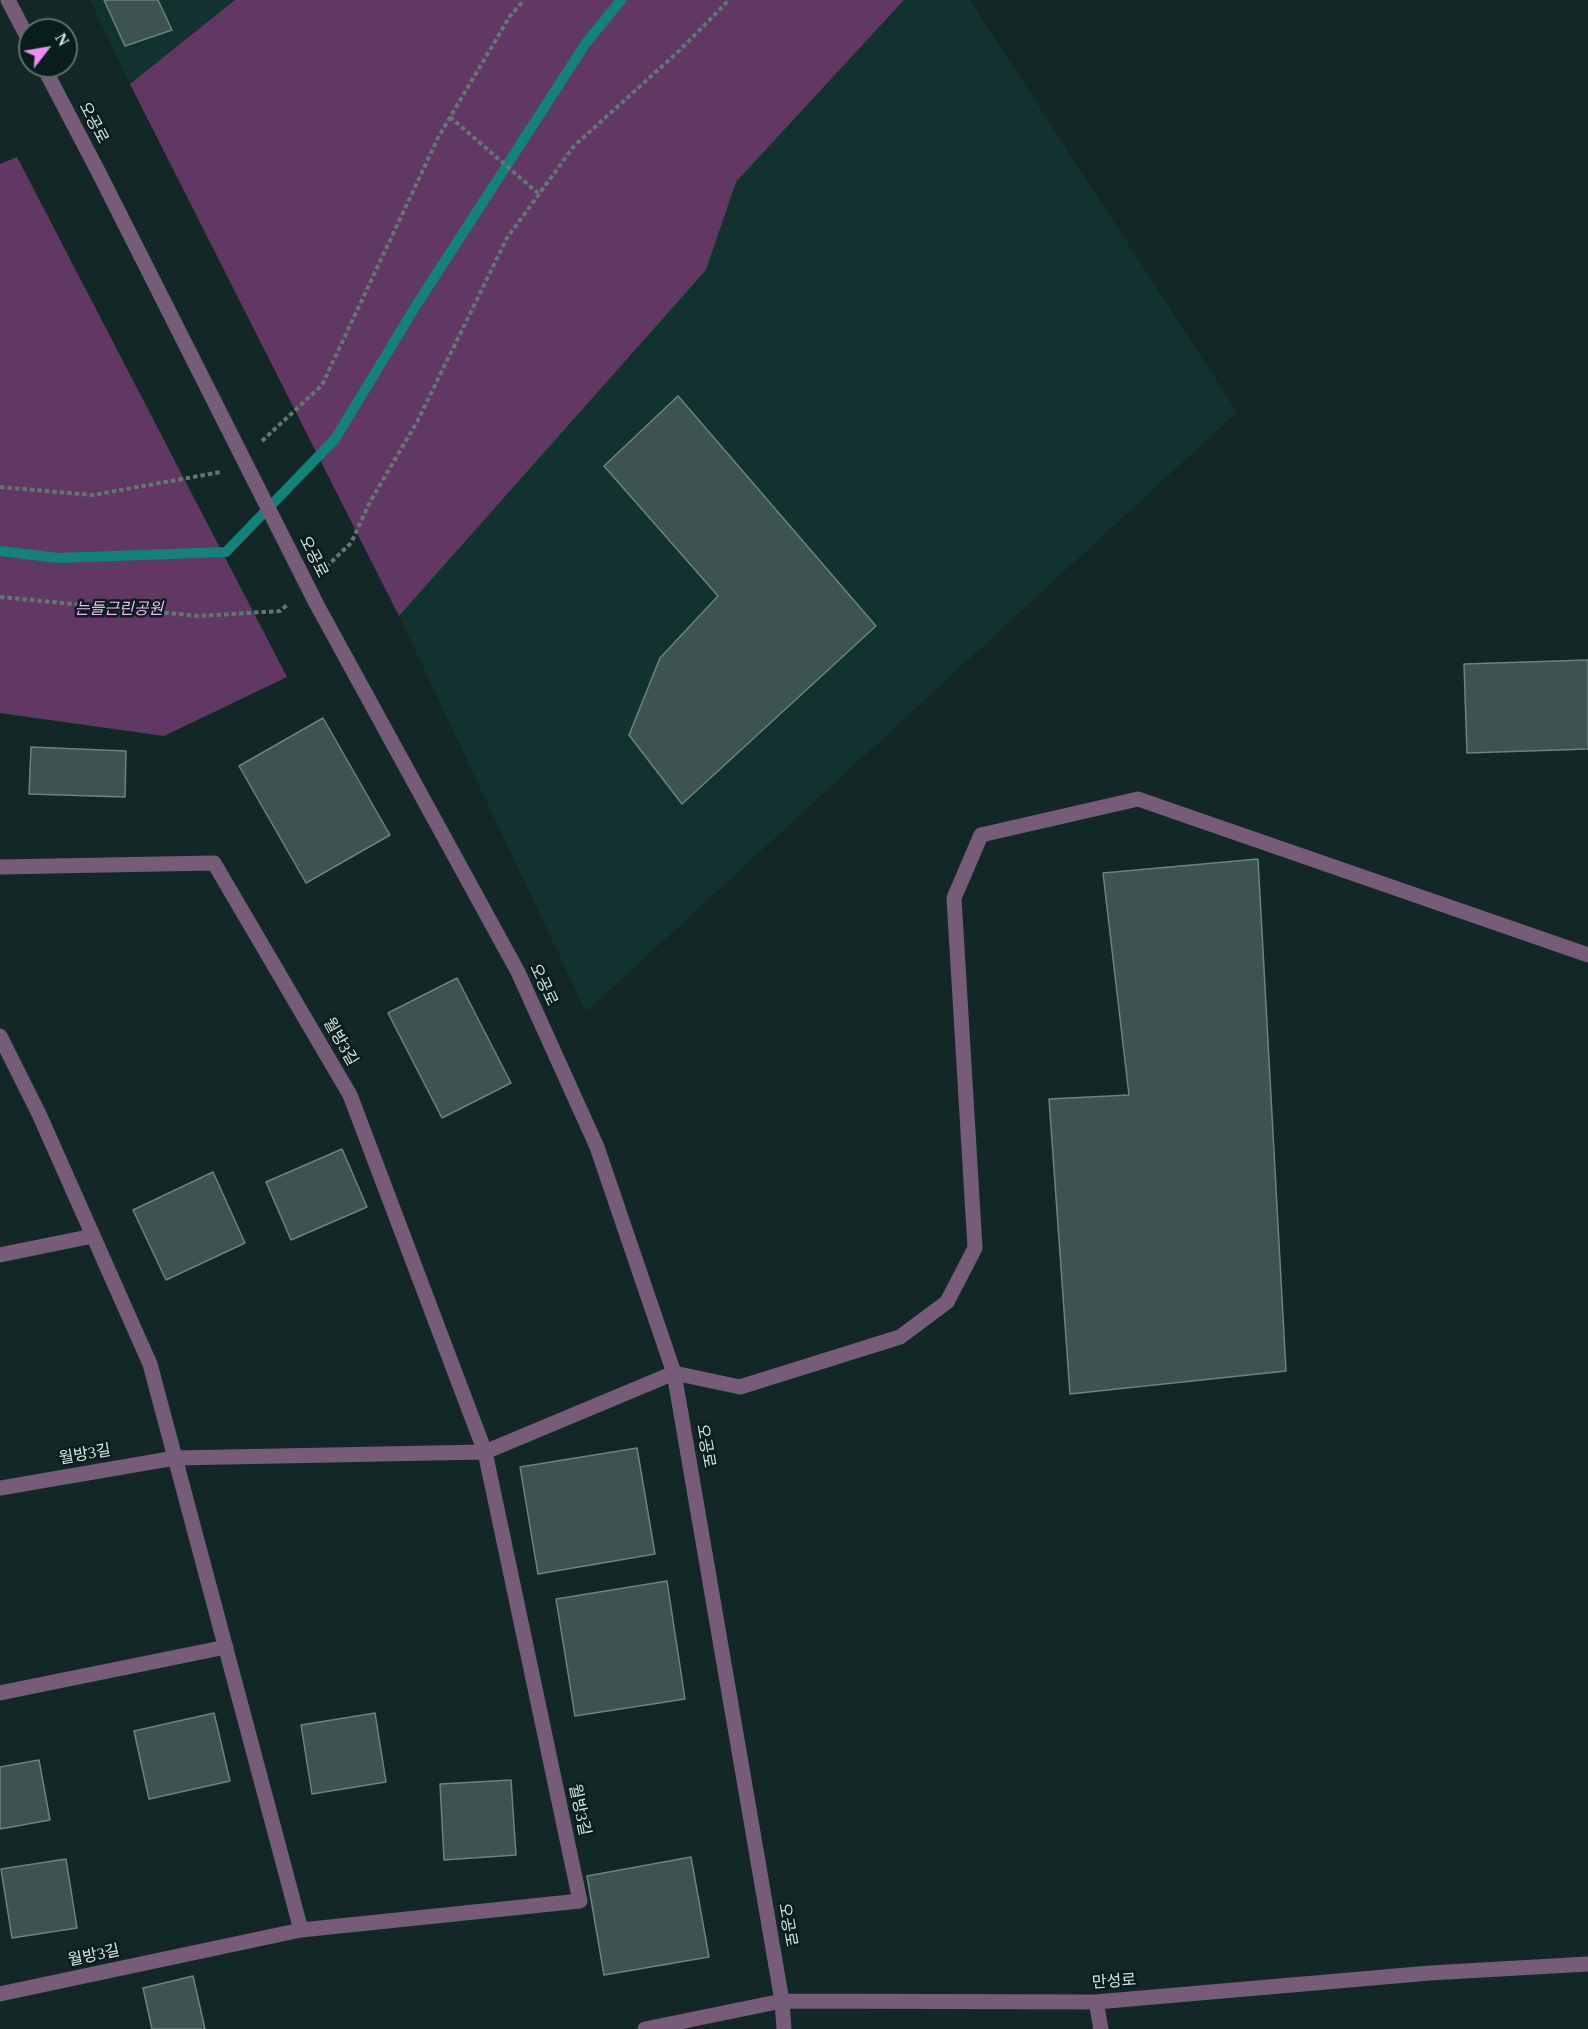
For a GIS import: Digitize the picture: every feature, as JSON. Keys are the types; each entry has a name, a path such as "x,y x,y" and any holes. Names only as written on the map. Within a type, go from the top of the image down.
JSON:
{"street":[{"path":"8,0 18,19"},
{"name":"오공로","path":"49,78 317,605 518,972 597,1148 674,1372 782,2001 784,2029"},
{"path":"674,1372 740,1387 900,1337 947,1302 975,1248 954,898 981,835 1138,799 1588,956"},
{"name":"월방3길","path":"0,867 214,863 350,1095 485,1452 580,1901 301,1930 0,1994"},
{"path":"0,1036 39,1114 150,1364 301,1930"},
{"path":"0,1255 93,1236"},
{"name":"월방3길","path":"0,1488 175,1458 485,1452 674,1372"},
{"path":"0,1693 226,1647"},
{"name":"만성로","path":"645,2029 782,2001 1096,2002 1430,1972 1588,1964"},
{"path":"1096,2002 1101,2029"}],"path":[{"path":"254,448 322,385 439,136 510,16 524,0"},
{"path":"320,573 351,543 370,500 417,422 507,238 574,146 680,50 729,0"},
{"path":"450,117 539,194"},
{"path":"0,487 93,495 229,471"},
{"path":"0,597 199,616 280,611 296,596"}],"shaded area":[{"path":"90,0 235,0 130,84"},
{"path":"904,0 970,0 1237,412 586,1012 399,616 706,270 736,182"}],"green space":[{"path":"235,0 904,0 736,182 706,270 399,616 130,84"},
{"name":"는들근린공원","path":"17,157 287,677 164,736 0,713 0,164"}],"building":[{"path":"104,0 158,0 172,30 125,46"},
{"path":"678,396 876,626 682,804 629,735 660,658 718,596 604,466"},
{"path":"1588,660 1588,749 1467,753 1464,664"},
{"path":"323,718 390,835 306,883 239,766"},
{"path":"31,747 126,751 125,797 29,794"},
{"path":"1258,859 1286,1371 1070,1394 1049,1099 1129,1095 1103,873"},
{"path":"457,978 511,1083 442,1118 388,1013"},
{"path":"342,1149 367,1207 291,1240 266,1182"},
{"path":"213,1172 245,1243 166,1280 133,1210"},
{"path":"637,1448 655,1554 538,1574 520,1467"},
{"path":"667,1581 685,1699 575,1716 556,1599"},
{"path":"214,1713 230,1781 149,1799 134,1731"},
{"path":"375,1713 386,1782 312,1794 301,1725"},
{"path":"39,1760 50,1820 0,1829 0,1767"},
{"path":"511,1780 516,1855 444,1860 440,1784"},
{"path":"691,1857 709,1957 604,1975 587,1876"},
{"path":"66,1859 77,1928 12,1938 1,1869"},
{"path":"193,1976 205,2029 152,2029 143,1988"}],"waterway":[{"path":"0,551 58,558 226,552 335,439 417,304 586,43 621,0"}]}
